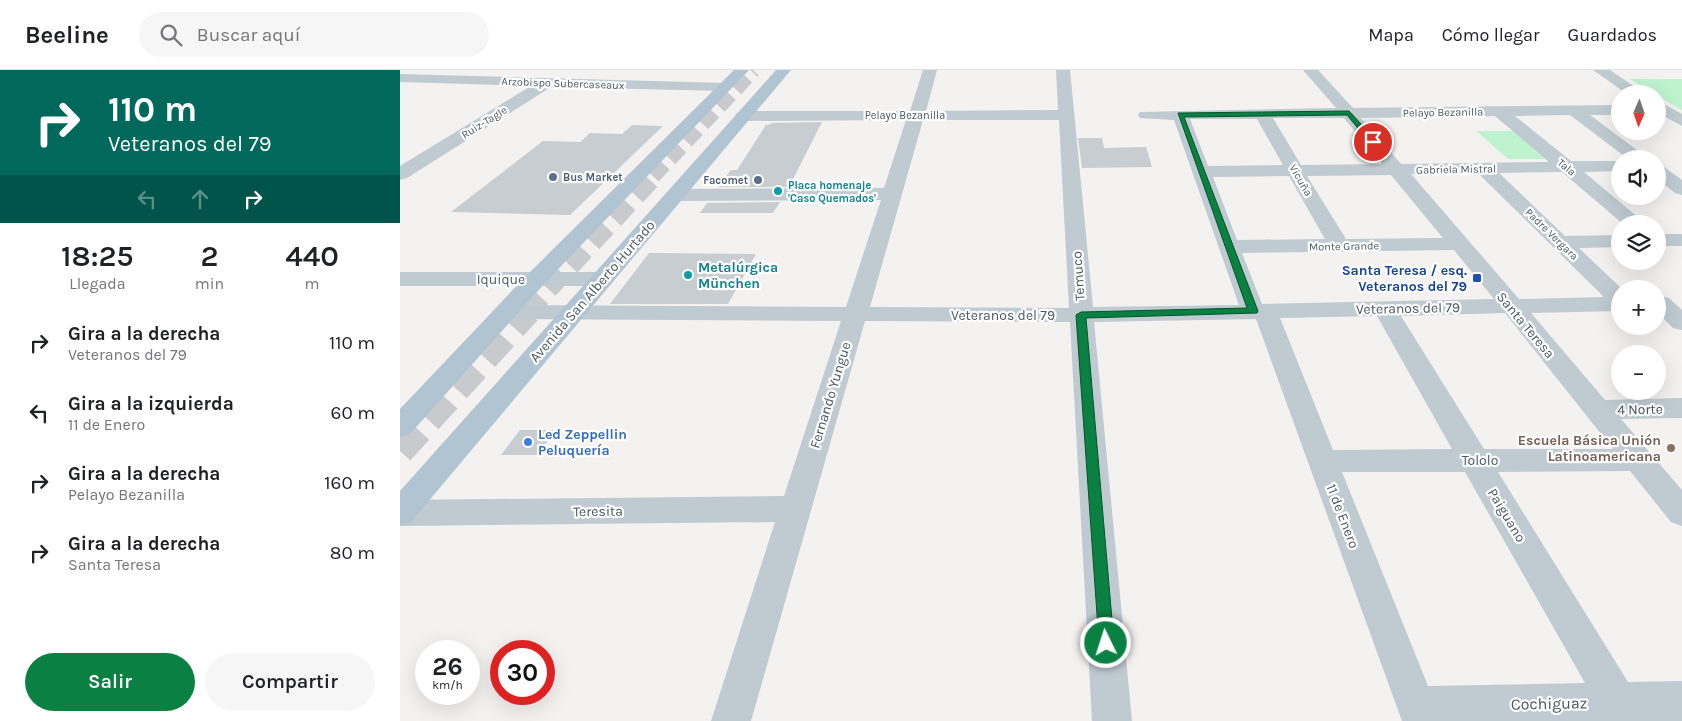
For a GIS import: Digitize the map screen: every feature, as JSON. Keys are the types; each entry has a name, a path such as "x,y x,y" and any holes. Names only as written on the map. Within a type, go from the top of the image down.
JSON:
{"main road":[{"path":"400,427 536,279 742,70"},
{"name":"Avenida San Alberto Hurtado","path":"400,513 784,70"}],"street":[{"name":"Ruiz-Tagle","path":"400,174 568,70"},
{"name":"Fernando Yungue","path":"731,721 930,70"},
{"name":"Temuco","path":"1063,70 1112,721"},
{"name":"Santa Teresa","path":"1310,70 1349,113 1512,306 1682,513"},
{"path":"1600,70 1624,85"},
{"name":"Arzobispo Subercaseaux","path":"400,78 725,88"},
{"path":"1574,110 1628,150"},
{"name":"Pelayo Bezanilla","path":"1146,115 1611,110"},
{"name":"Tala","path":"1499,111 1625,215"},
{"path":"1666,112 1682,121"},
{"name":"Vicuña","path":"1262,114 1339,246"},
{"name":"Pelayo Bezanilla","path":"743,116 1067,115"},
{"name":"11 de Enero","path":"1180,115 1230,247 1322,461 1419,714"},
{"name":"Gabriela Mistral","path":"1201,172 1611,166"},
{"path":"1666,166 1682,166"},
{"name":"Padre Vergara","path":"1483,168 1611,291"},
{"path":"1666,177 1682,189"},
{"path":"675,194 892,194"},
{"path":"1666,240 1682,240"},
{"path":"1560,242 1611,241"},
{"name":"Monte Grande","path":"1230,247 1458,244"},
{"name":"Iquique","path":"400,279 603,279"},
{"path":"1667,303 1682,323"},
{"name":"Veteranos del 79","path":"506,312 1081,315 1611,304"},
{"name":"Paiguano","path":"1385,308 1623,712"},
{"name":"4 Norte","path":"1597,410 1682,408"},
{"name":"Tololo","path":"1322,461 1638,460"},
{"name":"Teresita","path":"400,513 796,508"},
{"name":"Cochiguaz","path":"1419,714 1623,712 1682,701"}],"green space":[{"path":"1630,79 1682,79 1682,110 1666,101 1666,85 1640,85"},
{"path":"1476,131 1512,131 1546,159 1508,159"}],"building":[{"path":"822,122 789,187 718,187 731,170 737,170 766,125 774,123"},
{"name":"Bus Market","path":"632,125 663,126 570,215 451,212 543,141 580,142 590,133 622,134"},
{"path":"1078,138 1102,138 1104,148 1146,147 1152,167 1082,168"},
{"name":"Facomet","path":"780,202 773,213 700,213 707,203"},
{"name":"Metalúrgica München","path":"649,253 756,254 728,304 610,304"},
{"name":"Led Zeppellin Peluquería","path":"520,430 555,430 538,455 501,455"}],"tunnel":[{"path":"653,176 753,70"},
{"path":"526,312 655,174"},
{"path":"400,451 527,311"}],"place":[{"name":"Bus Market","path":"553,177"},
{"name":"Facomet","path":"758,180"},
{"name":"Placa homenaje 'Caso Quemados'","path":"778,191"},
{"name":"Metalúrgica München","path":"688,275"},
{"name":"Santa Teresa / esq. Veteranos del 79","path":"1477,278"},
{"name":"Led Zeppellin Peluquería","path":"528,442"},
{"name":"Escuela Básica Unión Latinoamericana","path":"1671,448"}],"route":[{"path":"1106,643 1081,315 1253,311 1180,115 1349,113 1373,142"}]}
